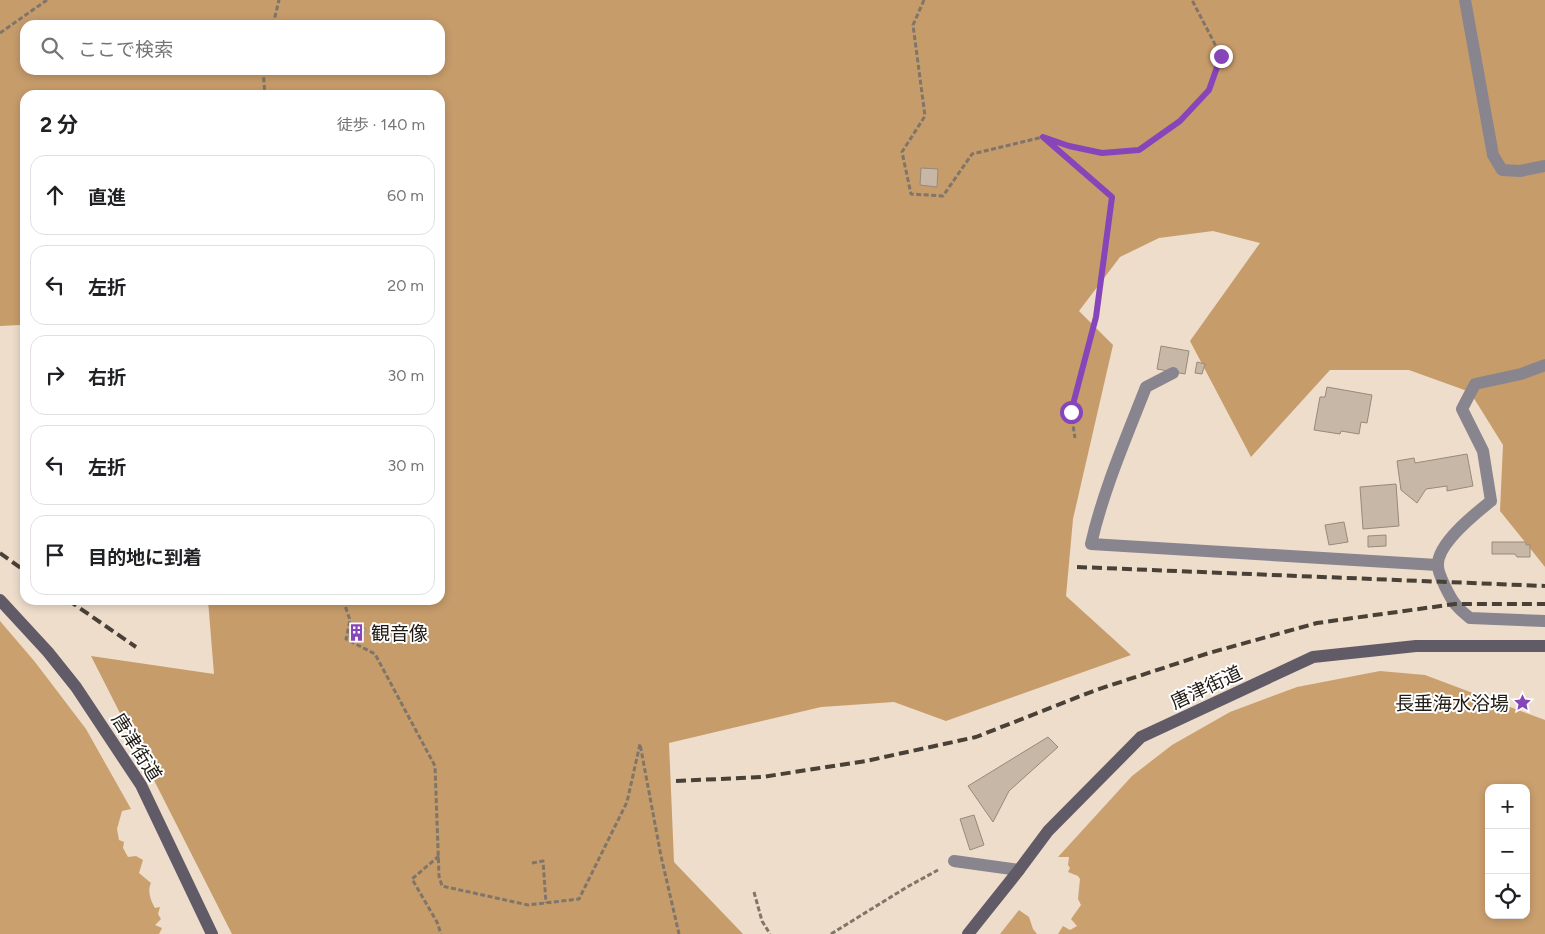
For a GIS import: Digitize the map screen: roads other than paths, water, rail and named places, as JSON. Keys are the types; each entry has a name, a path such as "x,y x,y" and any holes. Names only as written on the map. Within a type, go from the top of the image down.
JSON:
{"street":[{"path":"1465,0 1492,155 1502,170 1520,171 1545,166"},
{"path":"1545,365 1521,374 1476,384 1462,409 1483,451 1492,501 1465,522 1443,549 1437,565 1443,581 1456,604 1470,618 1545,621"},
{"path":"1173,373 1146,387 1122,449 1094,529 1091,544 1437,565"},
{"name":"唐津街道","path":"0,600 48,652 76,687 141,785 212,934"},
{"name":"唐津街道","path":"968,934 1048,831 1141,738 1313,657 1416,646 1545,646"},
{"path":"954,862 1019,870"}],"railway":[{"path":"0,553 20,567"},
{"path":"1077,567 1545,586"},
{"path":"676,781 762,777 866,761 976,737 1096,690 1209,653 1317,623 1455,604 1545,604"},
{"path":"75,605 136,647"}],"place":[{"name":"観音像","path":"357,633"},
{"name":"長垂海水浴場","path":"1523,703"}]}
